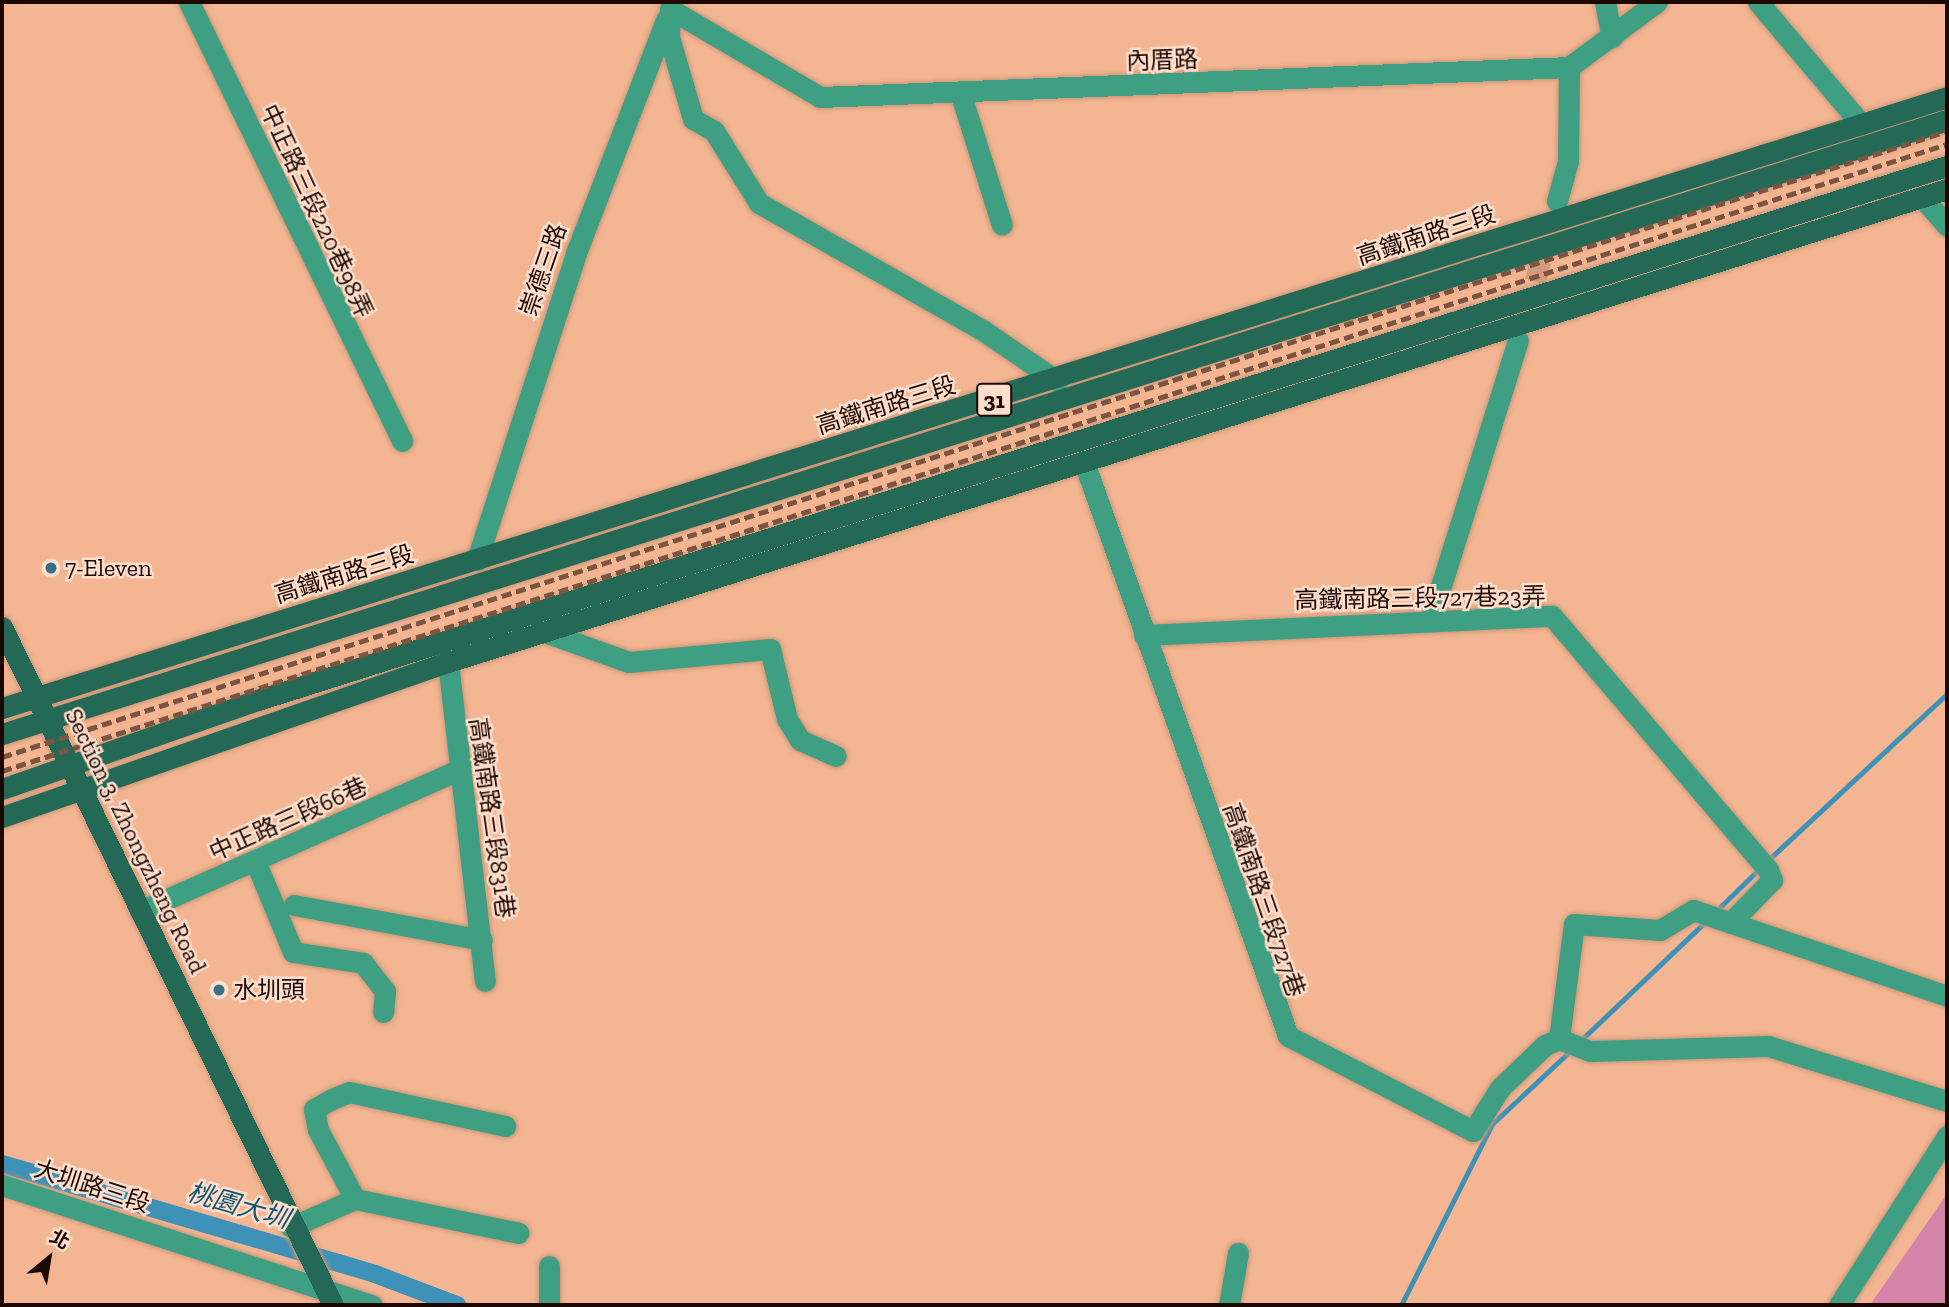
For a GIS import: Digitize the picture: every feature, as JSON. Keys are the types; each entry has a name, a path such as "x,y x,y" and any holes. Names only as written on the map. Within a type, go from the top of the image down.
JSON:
{"main road":[{"name":"高鐵南路三段","path":"39,697 1057,381 1947,97"},
{"name":"高鐵南路三段","path":"48,720 1947,120"},
{"path":"2,789 258,700 1947,166"},
{"path":"2,817 81,786 448,662 1947,189"},
{"path":"853,464 913,424"},
{"name":"Section 3, Zhongzheng Road","path":"2,627 39,697 291,1227 329,1298"},
{"name":"31","path":"2,708 39,697"},
{"name":"31","path":"2,734 48,720"}],"street":[{"name":"中正路三段220巷98弄","path":"189,2 402,441"},
{"path":"1605,2 1612,37"},
{"path":"1557,201 1568,161 1569,67 1657,2"},
{"path":"1758,2 1861,124"},
{"path":"671,5 669,37 693,119 714,131 759,203 985,331 1057,381"},
{"name":"內厝路","path":"671,5 820,97 1569,67"},
{"name":"崇德三路","path":"477,560 576,253 671,5"},
{"path":"960,92 1002,225"},
{"path":"1922,197 1947,226"},
{"path":"1430,621 1518,341"},
{"name":"高鐵南路三段727巷","path":"1084,462 1288,1036 1473,1131 1500,1088 1545,1045 1559,1039"},
{"name":"高鐵南路三段727巷23弄","path":"1144,635 1552,616 1762,864 1772,880 1714,916"},
{"path":"545,632 629,662 770,649 787,719 800,740 836,756"},
{"name":"高鐵南路三段831巷","path":"448,662 457,771 482,940 485,981"},
{"name":"中正路三段66巷","path":"140,911 256,863 457,771"},
{"path":"256,863 293,952 363,963 384,992 383,1012"},
{"path":"294,905 482,940"},
{"path":"1947,996 1693,911 1660,930 1574,924 1559,1039 1591,1051 1768,1046 1947,1101"},
{"path":"355,1199 318,1130 314,1109 332,1099 349,1092 505,1126"},
{"path":"1839,1305 1947,1136"},
{"name":"大圳路三段","path":"2,1185 329,1298 372,1305"},
{"path":"291,1227 355,1199 519,1233"},
{"path":"1229,1305 1238,1254"},
{"path":"549,1266 549,1305"}],"shaded area":[{"path":"1947,1194 1947,1305 1870,1305"}],"waterway":[{"path":"1767,861 1947,694"},
{"path":"1715,912 1760,868"},
{"path":"1581,1040 1708,919"},
{"path":"1401,1305 1492,1124 1571,1050"},
{"name":"桃園大圳","path":"2,1164 375,1274 457,1305"}],"tunnel":[{"path":"1527,311 1548,234"}],"railway":[{"path":"2,757 1947,131"},
{"path":"2,771 1947,144"}],"place":[{"name":"7-Eleven","path":"51,568"},
{"name":"水圳頭","path":"219,990"}]}
